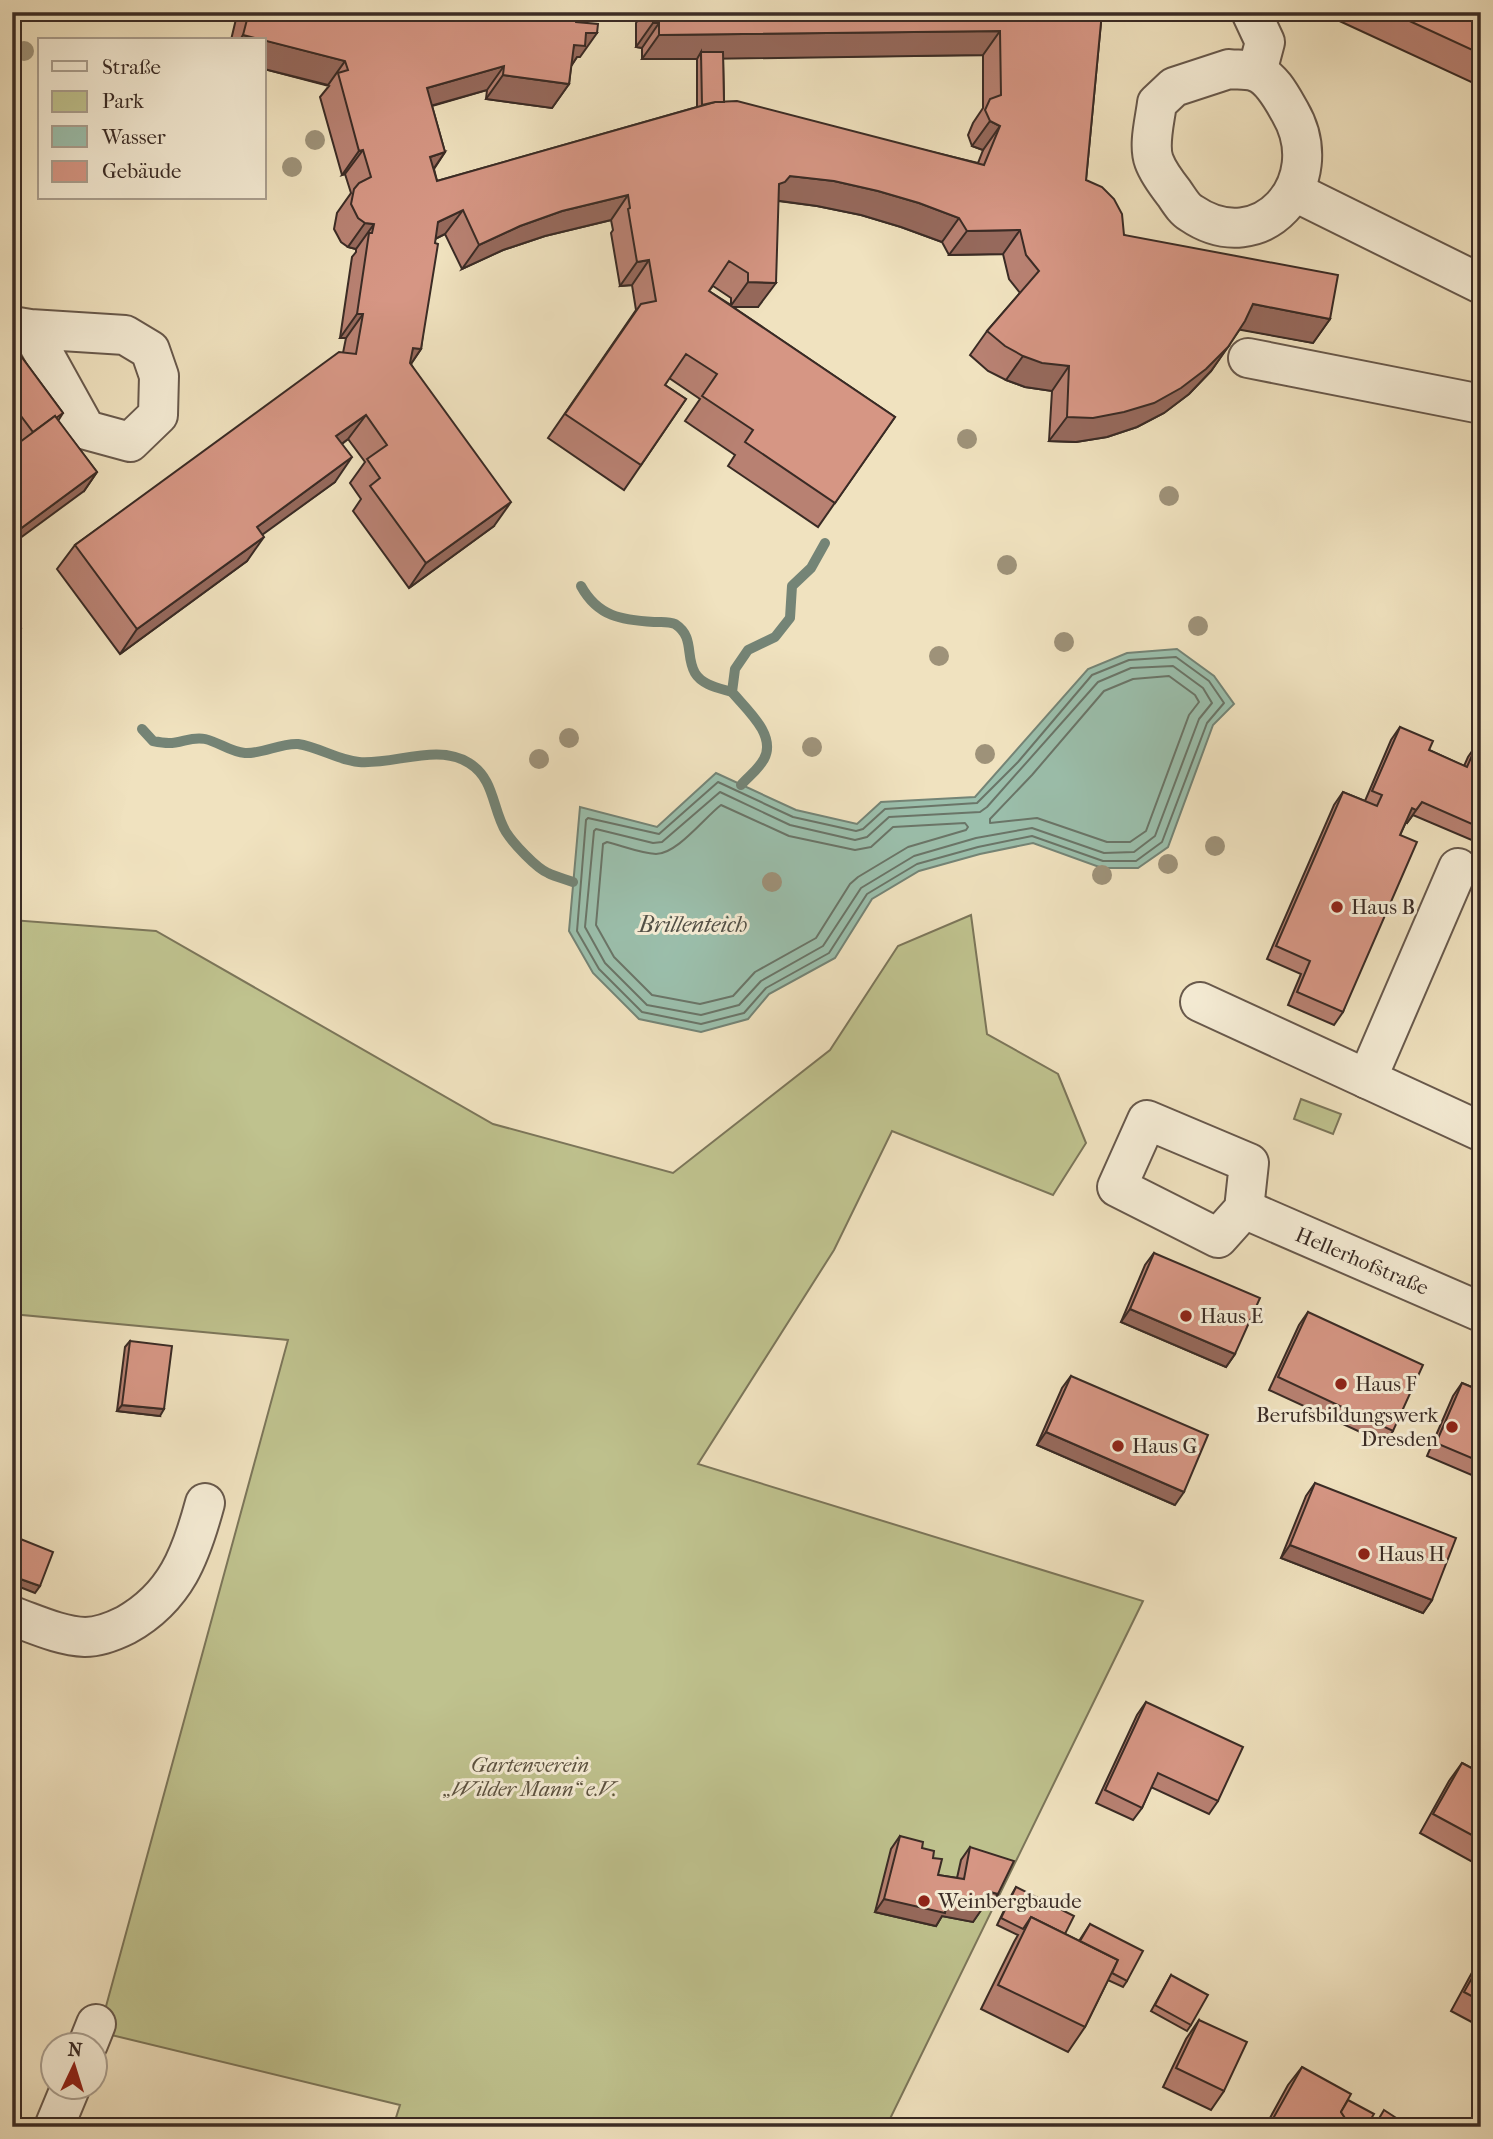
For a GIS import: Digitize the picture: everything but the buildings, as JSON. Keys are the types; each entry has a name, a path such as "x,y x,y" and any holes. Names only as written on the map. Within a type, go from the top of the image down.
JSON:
{"street":[{"path":"1251,12 1265,42 1257,72"},
{"path":"1229,69 1257,72 1277,90 1295,120 1304,162 1295,192 1276,213 1249,228 1216,226 1189,212 1153,160 1157,103 1174,87 1229,69"},
{"path":"1295,192 1481,284"},
{"path":"1248,358 1481,404"},
{"path":"1367,1079 1458,868"},
{"path":"1200,1002 1480,1131"},
{"name":"Hellerhofstraße","path":"1244,1209 1481,1312"},
{"path":"12,1616 45,1628 85,1637 114,1631 140,1617 164,1596 183,1569 194,1543 205,1503"},
{"path":"54,2127 65,2100"}],"green space":[{"name":"Gartenverein „Wilder Mann“ e.V.","path":"971,915 987,1034 1058,1074 1086,1143 1053,1195 892,1131 834,1250 698,1464 1143,1601 886,2127 393,2127 400,2105 100,2030 288,1340 12,1314 12,920 156,931 493,1124 673,1173 830,1050 898,946"},
{"path":"1301,1099 1341,1114 1333,1134 1294,1119"}],"water":[{"name":"Brillenteich","path":"1177,649 1214,676 1234,704 1213,725 1168,847 1138,868 1102,868 1033,843 919,871 872,899 835,958 769,994 748,1019 701,1032 639,1019 593,973 569,931 580,807 657,827 716,773 796,810 857,824 881,802 975,797 1088,669 1127,653"}],"waterway":[{"path":"741,785 762,763 767,750 758,723 732,692 735,669 748,650 775,637 790,618 792,586 811,568 825,543"},
{"path":"581,586 595,604 612,615 631,620 675,624 685,635 692,667 698,677 711,686 732,692"},
{"path":"142,729 153,741 169,743 200,738 245,753 298,744 359,762 430,755 457,757 469,763 484,777 506,832 531,861 554,876 573,882"}],"place":[{"name":"Haus B","path":"1337,907"},
{"name":"Haus E","path":"1186,1316"},
{"name":"Haus F","path":"1341,1384"},
{"name":"Berufsbildungswerk Dresden","path":"1452,1427"},
{"name":"Haus G","path":"1118,1446"},
{"name":"Haus H","path":"1364,1554"},
{"name":"Weinbergbaude","path":"924,1901"}]}
